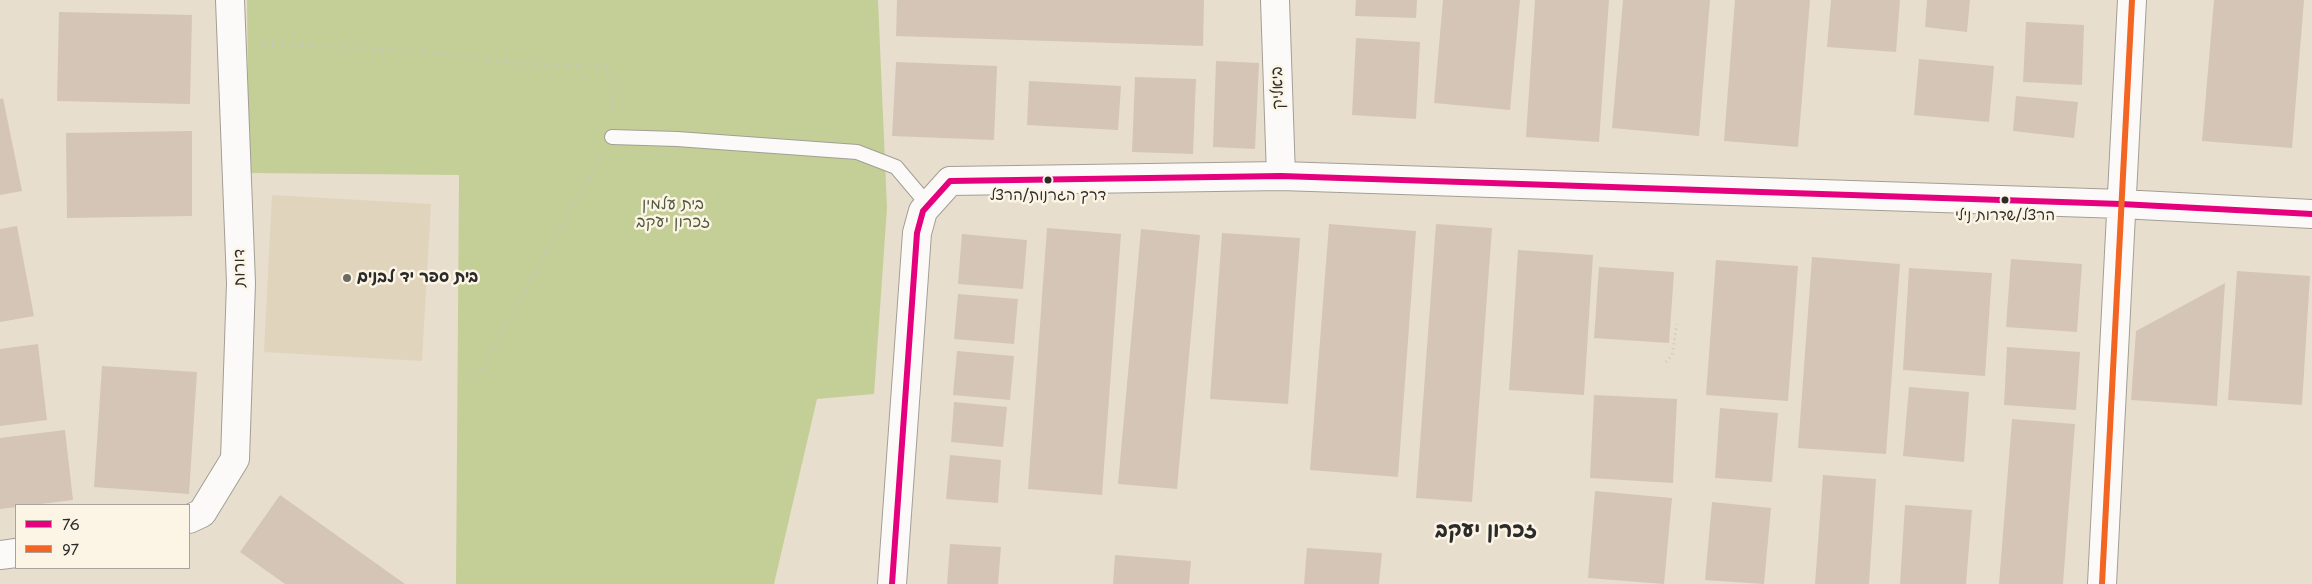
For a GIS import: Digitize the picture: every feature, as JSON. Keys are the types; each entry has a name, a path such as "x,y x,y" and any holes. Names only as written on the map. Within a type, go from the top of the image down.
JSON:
{"street":[{"name":"דורות","path":"190,519 202,513 235,459 241,283 230,0"},
{"name":"ביאליק","path":"1275,0 1281,176"},
{"path":"2102,584 2132,0"},
{"path":"892,584 917,233 923,212 950,181 1281,176 2121,204 2312,214"},
{"path":"0,555 15,553"}],"lane":[{"path":"612,138 677,139 857,152 896,166 928,205"}],"path":[{"path":"231,42 432,52 504,62 613,68 612,138 479,373"},
{"path":"1666,362 1672,356 1677,324"}],"shaded area":[{"name":"בית ספר יד לבנים","path":"272,195 431,204 422,361 264,352"}],"green space":[{"name":"בית עלמין זכרון יעקב","path":"247,0 878,0 887,208 874,394 817,399 774,584 456,584 459,175 249,173"}],"building":[{"path":"897,0 1204,0 1203,46 896,36"},
{"path":"1356,0 1417,0 1416,18 1355,16"},
{"path":"1443,0 1520,0 1510,110 1434,103"},
{"path":"1535,0 1609,0 1599,142 1526,137"},
{"path":"1623,0 1710,0 1699,136 1612,128"},
{"path":"1735,0 1810,0 1798,147 1724,141"},
{"path":"1831,0 1900,0 1896,52 1827,47"},
{"path":"1927,0 1970,0 1967,32 1925,27"},
{"path":"2214,0 2304,0 2292,148 2202,141"},
{"path":"59,12 192,15 190,104 57,101"},
{"path":"2026,22 2084,25 2082,85 2023,82"},
{"path":"1356,38 1420,42 1416,119 1352,115"},
{"path":"1919,59 1994,66 1989,122 1914,115"},
{"path":"1216,61 1259,63 1255,149 1213,147"},
{"path":"896,62 997,66 994,140 892,136"},
{"path":"1135,77 1196,79 1193,154 1132,152"},
{"path":"1029,81 1121,86 1118,130 1027,125"},
{"path":"2016,96 2078,102 2074,138 2013,131"},
{"path":"3,98 22,191 0,195 0,99"},
{"path":"192,131 192,216 67,218 66,133"},
{"path":"1329,224 1416,231 1398,477 1310,470"},
{"path":"1436,224 1492,228 1472,502 1416,498"},
{"path":"17,226 34,316 0,322 0,229"},
{"path":"1047,228 1121,234 1102,495 1028,489"},
{"path":"1141,229 1200,235 1177,489 1118,484"},
{"path":"1222,233 1300,238 1288,404 1210,399"},
{"path":"962,234 1027,240 1023,289 958,284"},
{"path":"1518,250 1593,255 1584,395 1509,390"},
{"path":"1812,257 1900,264 1886,454 1798,448"},
{"path":"2011,259 2082,264 2077,332 2006,327"},
{"path":"1716,260 1798,266 1788,401 1706,395"},
{"path":"1599,267 1674,272 1669,343 1594,338"},
{"path":"1909,268 1992,273 1985,376 1903,370"},
{"path":"2237,271 2310,276 2302,405 2228,400"},
{"path":"2225,283 2217,406 2131,400 2136,331"},
{"path":"958,294 1018,299 1014,344 954,339"},
{"path":"38,344 47,420 0,426 0,349"},
{"path":"2007,347 2080,352 2076,410 2004,405"},
{"path":"957,351 1014,356 1010,400 953,395"},
{"path":"102,366 197,372 189,494 94,487"},
{"path":"1909,387 1969,392 1964,462 1903,456"},
{"path":"1594,395 1677,399 1673,483 1590,478"},
{"path":"954,402 1007,407 1003,447 951,442"},
{"path":"1720,408 1778,413 1772,482 1715,478"},
{"path":"2012,419 2075,424 2063,584 1999,584"},
{"path":"65,430 73,500 41,504 15,504 15,507 0,509 0,438"},
{"path":"950,455 1001,460 998,503 946,499"},
{"path":"1823,475 1876,479 1869,584 1815,584"},
{"path":"1595,491 1672,498 1664,584 1588,578"},
{"path":"280,495 405,584 285,584 240,552"},
{"path":"1712,502 1771,508 1764,584 1705,580"},
{"path":"1905,505 1972,510 1966,584 1900,584"},
{"path":"950,544 1001,547 998,584 947,584"},
{"path":"1307,548 1382,553 1379,584 1304,584"},
{"path":"1115,555 1191,561 1189,584 1113,584"}],"transit line":[{"name":"97","path":"2102,584 2132,0"},
{"name":"76","path":"892,584 917,233 923,211 950,181 1281,176 2121,204 2312,214"}],"place":[{"name":"דרך הגרנות/הרצל","path":"1048,180"},
{"name":"הרצל/שדרות נילי","path":"2005,200"},
{"name":"בית ספר יד לבנים","path":"347,278"}],"district":[{"name":"זכרון יעקב","path":"1486,531"}]}
